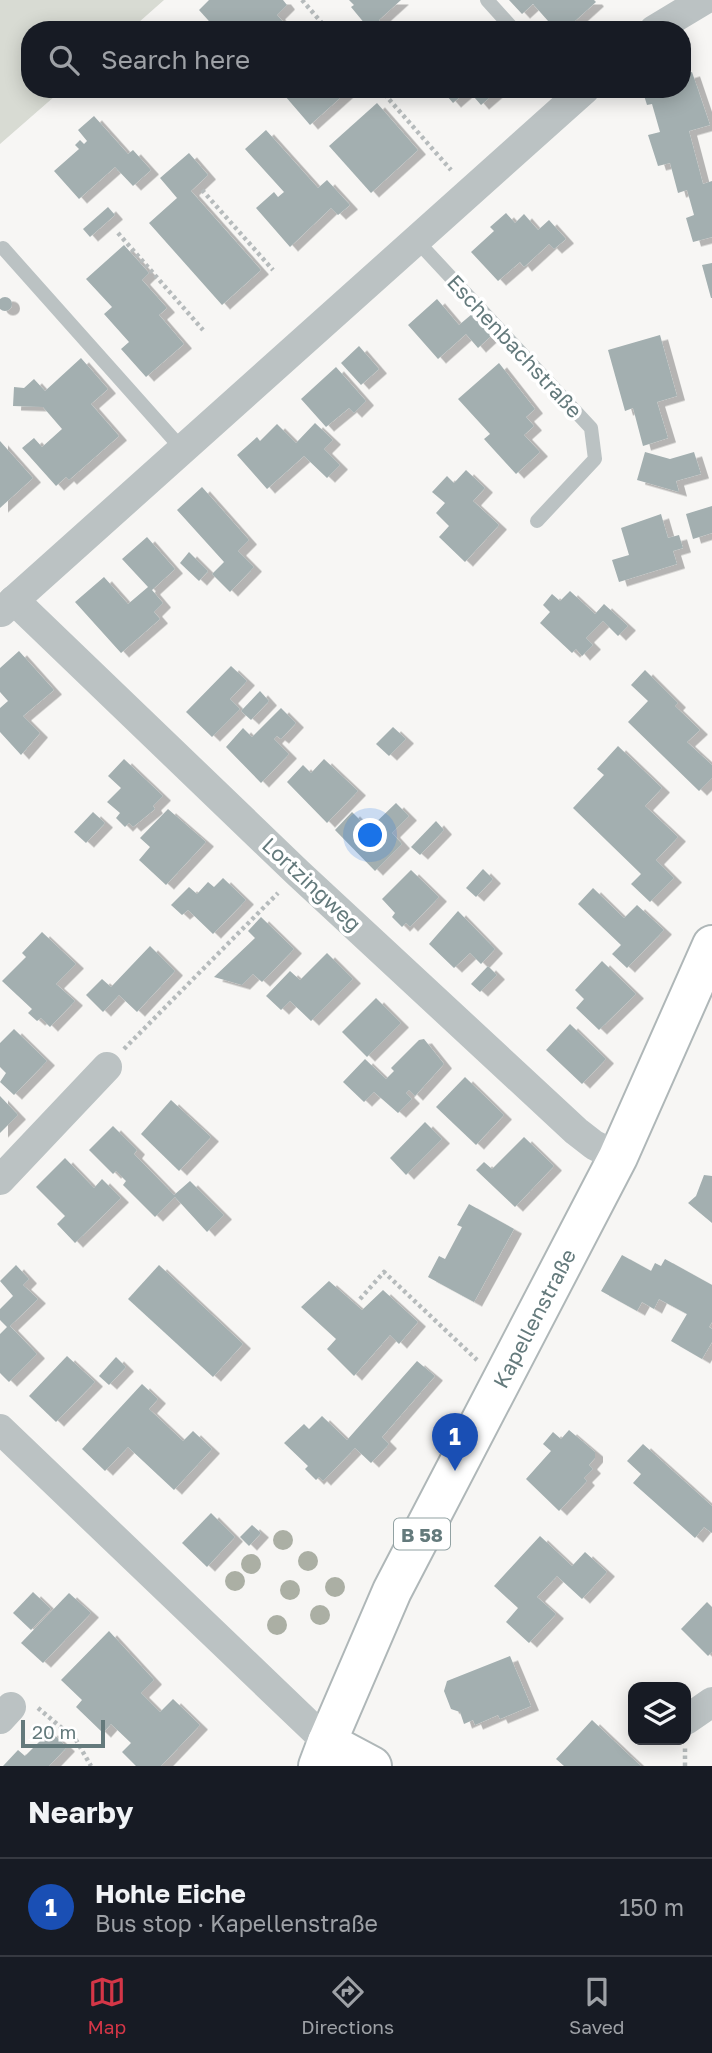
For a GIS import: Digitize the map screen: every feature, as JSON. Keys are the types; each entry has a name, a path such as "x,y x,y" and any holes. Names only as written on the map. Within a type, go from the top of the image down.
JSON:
{"main road":[{"name":"Kapellenstraße","path":"323,1754 392,1591 618,1157 712,945"},
{"path":"323,1754 372,1766"}],"street":[{"path":"669,21 704,0"},
{"path":"7,607 418,241 570,98"},
{"name":"Lortzingweg","path":"7,607 576,1130 594,1145 618,1157"},
{"path":"0,1180 107,1067"},
{"path":"0,1429 323,1754"},
{"path":"691,1717 712,1702"}],"lane":[{"path":"487,0 506,21"},
{"name":"Eschenbachstraße","path":"418,241 591,428 595,459 537,521"},
{"path":"3,248 183,450"}],"path":[{"path":"302,0 320,21"},
{"path":"388,98 470,192"},
{"path":"202,190 273,270"},
{"path":"118,233 203,330"},
{"path":"107,1067 298,873"},
{"path":"360,1299 384,1272 501,1382"},
{"path":"5,1713 30,1705 45,1711 76,1740 91,1766"},
{"path":"685,1745 685,1766"}],"shaded area":[{"path":"0,0 164,0 140,21 21,21 21,98 53,98 0,144"}],"building":[{"path":"209,0 283,0 287,5 277,15 282,21 209,21 199,10"},
{"path":"349,0 401,0 380,21 363,21 351,7 354,5"},
{"path":"509,0 596,2 575,21 548,21 533,4 522,14"},
{"path":"691,72 710,125 689,131 703,184 712,181 712,237 693,242 686,218 694,215 687,190 678,193 670,163 658,166 648,135 660,132 652,104 647,105 645,98 691,98"},
{"path":"287,98 340,98 310,125"},
{"path":"475,98 489,98 481,105"},
{"path":"377,103 418,150 371,193 329,146"},
{"path":"94,116 128,154 133,150 151,170 133,186 115,167 79,199 54,171 79,149 75,145 80,140 84,144 87,141 78,130"},
{"path":"266,130 318,188 327,180 350,205 338,215 331,208 290,247 256,208 274,192 278,197 284,192 245,149"},
{"path":"189,153 208,175 191,191 261,270 222,305 149,223 177,198 160,178"},
{"path":"108,207 115,215 90,237 83,229"},
{"path":"506,213 515,223 524,214 538,230 549,220 566,239 554,249 549,244 524,267 520,262 498,281 471,252 494,231 490,227"},
{"path":"124,245 149,273 142,280 167,308 159,315 184,344 146,377 121,349 129,342 104,314 112,307 86,279"},
{"path":"712,263 712,298 711,298 702,265"},
{"path":"5,297 11,301 10,309 0,309 0,299"},
{"path":"437,299 459,325 472,314 491,336 478,348 466,334 438,359 408,325"},
{"path":"660,335 677,396 657,402 668,438 643,446 633,408 625,411 608,350"},
{"path":"359,346 379,369 361,385 341,363"},
{"path":"81,358 108,389 91,404 119,436 69,480 66,477 56,486 22,448 34,438 42,447 62,429 43,407 13,406 14,387 24,388 34,379 45,391"},
{"path":"499,363 535,409 526,417 534,426 524,435 540,452 516,474 484,439 490,434 458,399"},
{"path":"336,367 366,401 354,413 349,408 326,427 301,399"},
{"path":"315,423 333,440 324,449 340,465 327,478 304,456 267,489 237,455 257,437 260,441 277,424 296,443"},
{"path":"0,441 33,478 0,508"},
{"path":"645,452 670,459 694,452 701,474 676,481 679,492 637,480"},
{"path":"466,470 485,488 473,501 499,525 465,562 439,537 449,526 436,513 445,503 432,492 447,476 454,483"},
{"path":"202,487 249,540 238,551 254,567 230,592 212,574 224,562 177,510"},
{"path":"712,506 712,533 693,539 686,514"},
{"path":"661,514 668,538 679,535 683,548 673,551 677,564 619,582 612,560 629,555 621,528"},
{"path":"147,537 175,569 152,590 163,603 154,612 160,619 121,653 75,602 104,577 128,604 148,587 122,559"},
{"path":"189,552 208,571 199,581 180,563"},
{"path":"570,591 595,614 604,604 628,626 618,636 603,621 586,638 593,645 582,656 576,649 572,653 540,623 550,612 543,605 552,594 560,601"},
{"path":"19,651 54,690 23,716 40,733 21,755 0,732 0,708 8,701 0,692 0,668"},
{"path":"231,666 247,681 230,699 240,709 212,737 186,712"},
{"path":"645,670 678,703 675,706 700,730 687,742 712,765 712,778 699,791 628,722 648,701 631,685"},
{"path":"260,691 269,701 251,720 241,711"},
{"path":"281,708 296,723 281,739 277,736 274,739 289,754 261,783 226,747 243,728 252,737"},
{"path":"393,727 406,739 389,756 376,744"},
{"path":"618,746 662,788 645,806 678,837 656,860 674,878 650,902 631,884 641,874 573,808 604,775 597,769"},
{"path":"124,759 163,796 153,806 155,809 133,827 129,823 125,827 116,818 120,813 107,802 121,788 108,776"},
{"path":"324,759 358,791 327,823 287,782 303,765 311,773"},
{"path":"396,803 409,816 392,833 402,844 375,871 335,830 352,812 369,829"},
{"path":"168,809 206,842 166,885 139,860 150,847 140,838"},
{"path":"93,812 105,823 86,843 74,832"},
{"path":"436,821 444,830 420,855 411,847"},
{"path":"483,869 493,879 476,897 466,888"},
{"path":"411,870 439,897 410,927 406,923 402,927 392,917 395,913 382,899"},
{"path":"223,878 246,900 213,934 188,910 182,915 171,905 189,887 197,894 208,882 214,887"},
{"path":"593,888 624,918 637,905 664,930 627,968 612,954 621,945 578,904"},
{"path":"458,911 495,949 481,964 470,953 454,968 429,944"},
{"path":"261,917 294,949 262,982 253,974 242,985 214,977 255,938 248,931"},
{"path":"42,932 76,964 56,984 75,1001 50,1027 41,1018 37,1021 28,1013 32,1009 2,981 26,957 22,953"},
{"path":"150,946 175,971 137,1012 119,995 103,1012 86,995 102,979 111,987"},
{"path":"327,953 353,979 311,1021 290,1001 281,1010 266,996 290,971 300,980"},
{"path":"602,961 636,994 599,1030 576,1008 584,999 575,990"},
{"path":"488,966 497,975 480,992 471,984"},
{"path":"376,998 401,1023 367,1057 342,1032"},
{"path":"570,1024 606,1059 582,1084 546,1050"},
{"path":"14,1029 47,1061 14,1095 0,1082 6,1073 0,1067 0,1043"},
{"path":"424,1039 444,1064 415,1096 409,1090 406,1093 412,1099 398,1113 374,1092 364,1102 343,1082 365,1059 386,1079 394,1071 391,1068 419,1040"},
{"path":"465,1077 504,1115 476,1145 436,1107"},
{"path":"0,1096 18,1115 0,1133"},
{"path":"171,1100 211,1137 179,1171 141,1134"},
{"path":"425,1122 442,1139 406,1175 390,1158"},
{"path":"113,1126 137,1150 134,1154 174,1195 190,1181 224,1215 207,1232 175,1197 155,1217 123,1185 126,1181 116,1171 113,1174 89,1150"},
{"path":"524,1137 554,1166 515,1207 476,1170 484,1162 492,1169"},
{"path":"65,1158 94,1188 102,1179 121,1198 75,1243 57,1224 65,1216 36,1187"},
{"path":"704,1175 712,1176 712,1223 688,1203 696,1196"},
{"path":"469,1204 514,1229 474,1302 428,1277 439,1256 445,1259 462,1227 457,1225"},
{"path":"622,1255 651,1271 655,1263 661,1266 665,1259 712,1285 712,1322 709,1327 712,1329 712,1342 702,1359 671,1341 687,1314 659,1299 654,1309 642,1302 637,1311 601,1291"},
{"path":"16,1265 29,1279 23,1285 38,1299 10,1326 37,1354 9,1382 0,1373 0,1334 7,1327 0,1320 0,1309 13,1296 0,1281"},
{"path":"159,1265 243,1344 213,1377 128,1299"},
{"path":"329,1281 362,1310 383,1290 418,1322 399,1344 390,1335 354,1376 327,1349 336,1339 301,1307"},
{"path":"67,1356 95,1382 56,1422 29,1396"},
{"path":"116,1357 126,1367 109,1385 99,1376"},
{"path":"417,1361 435,1376 382,1437 389,1444 371,1463 355,1448 323,1481 319,1477 316,1480 305,1469 308,1466 284,1443 304,1424 309,1429 322,1416 347,1440"},
{"path":"142,1384 158,1399 149,1409 183,1441 193,1431 212,1449 174,1490 128,1447 105,1471 82,1449"},
{"path":"569,1430 595,1452 595,1458 589,1465 593,1469 584,1478 587,1481 559,1511 526,1479 551,1451 543,1444 553,1432 561,1439"},
{"path":"643,1444 712,1506 712,1533 704,1527 695,1538 633,1483 641,1474 627,1461"},
{"path":"211,1513 235,1537 207,1567 182,1543"},
{"path":"252,1525 261,1533 249,1546 240,1537"},
{"path":"540,1536 572,1566 585,1552 607,1572 582,1599 557,1576 537,1597 556,1614 529,1643 506,1622 518,1608 494,1586"},
{"path":"33,1592 51,1609 31,1630 13,1613"},
{"path":"69,1593 91,1613 43,1663 21,1643"},
{"path":"707,1602 712,1607 712,1652 708,1656 681,1629"},
{"path":"109,1631 154,1680 141,1693 160,1712 173,1699 200,1725 161,1766 136,1766 122,1752 131,1743 111,1724 103,1733 76,1707 82,1700 61,1680"},
{"path":"510,1656 531,1706 500,1719 498,1715 475,1725 473,1720 464,1724 460,1712 451,1709 444,1691 447,1681"},
{"path":"592,1720 641,1766 564,1766 556,1759"},
{"path":"50,1731 67,1747 49,1766 3,1766 18,1750 25,1756"}],"place":[{"name":"Hohle Eiche","path":"455,1471"}]}
